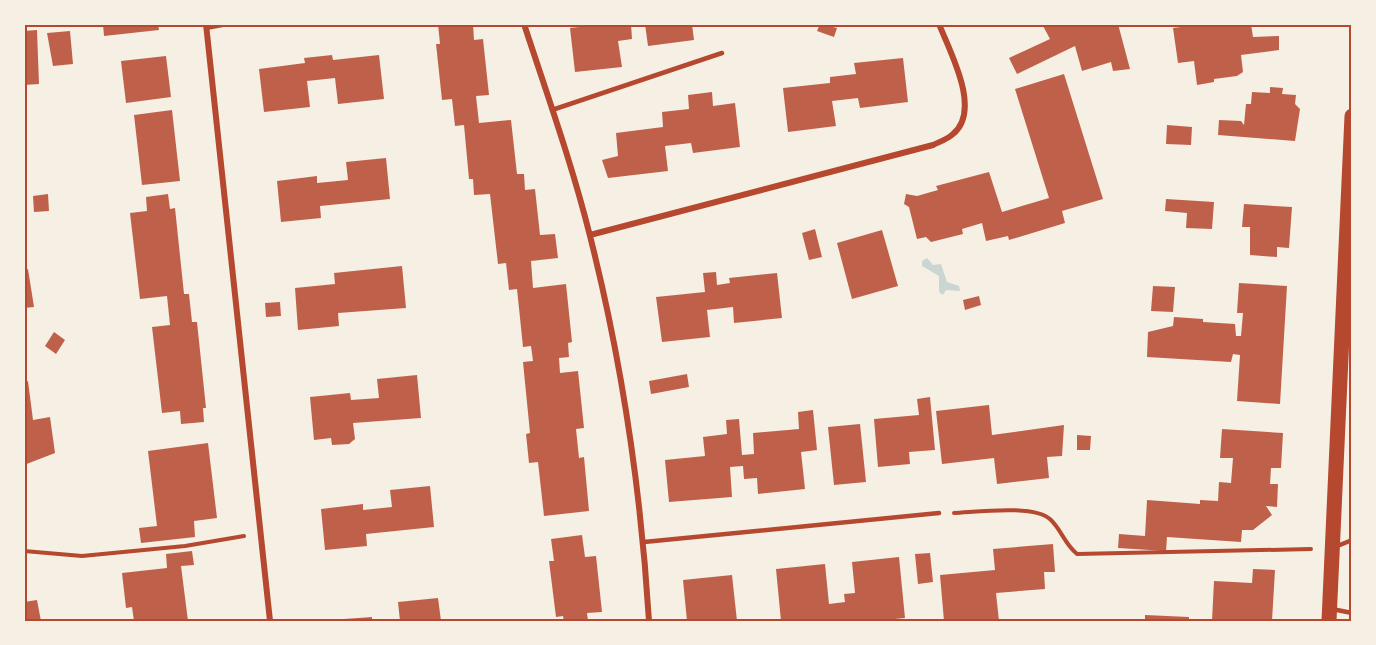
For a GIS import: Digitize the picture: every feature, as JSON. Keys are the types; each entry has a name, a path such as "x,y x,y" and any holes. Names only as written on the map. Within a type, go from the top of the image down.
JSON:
{"main road":[{"path":"1329,615 1347,332 1352,116"}],"street":[{"path":"223,24 206,25 270,621"},
{"path":"524,24 590,236 621,380 644,542 649,621"},
{"path":"590,236 933,146 954,134 966,114 963,86 939,24"}],"lane":[{"path":"552,110 722,53"},
{"path":"644,542 939,513"},
{"path":"1333,549 1352,540"},
{"path":"1329,615 1352,613"}],"path":[{"path":"939,513 1032,511 1051,520 1065,544 1077,554 1333,549"},
{"path":"24,551 82,556 185,546 259,533"}],"shaded area":[{"path":"927,258 933,265 941,264 947,282 959,286 960,291 946,290 943,295 939,292 939,276 922,266 922,261"}],"building":[{"path":"103,24 158,24 159,30 104,36"},
{"path":"438,24 473,24 474,40 483,39 489,95 476,96 479,123 511,120 517,174 524,174 525,190 535,189 540,235 555,234 558,258 531,261 533,288 566,284 572,342 568,343 569,357 559,358 560,373 578,371 584,428 576,429 579,458 584,457 589,511 544,516 538,462 529,463 526,434 530,433 523,362 533,361 531,346 523,347 517,289 509,290 506,263 498,264 490,194 474,195 473,179 469,179 464,125 455,126 452,99 442,100 436,44 440,44"},
{"path":"631,24 632,39 618,41 622,67 575,72 570,28"},
{"path":"645,24 692,24 694,40 648,46"},
{"path":"820,24 837,28 834,37 817,31"},
{"path":"1042,24 1118,24 1130,69 1113,71 1111,62 1082,71 1075,46 1017,74 1009,58 1050,39"},
{"path":"1203,24 1251,24 1253,37 1279,36 1279,50 1241,55 1243,72 1237,76 1214,79 1214,82 1197,85 1194,61 1178,63 1173,28"},
{"path":"37,30 39,84 24,85 24,31"},
{"path":"70,31 73,64 53,66 47,33"},
{"path":"332,55 333,60 379,55 384,99 338,104 335,78 307,81 310,107 264,112 259,69 305,63 304,58"},
{"path":"166,56 171,97 126,103 121,61"},
{"path":"903,58 908,102 860,108 858,98 832,101 836,126 788,132 783,88 830,83 830,77 856,74 854,63"},
{"path":"1064,74 1103,199 1062,211 1065,223 1009,240 1008,236 986,241 982,223 962,229 963,234 931,242 926,237 917,239 909,207 904,204 906,194 917,196 938,190 936,186 989,172 1002,212 1049,198 1015,89"},
{"path":"1270,87 1283,88 1282,94 1296,95 1295,104 1300,109 1295,141 1218,135 1219,120 1241,121 1244,125 1246,104 1251,104 1252,92 1270,93"},
{"path":"712,92 713,106 735,103 740,147 693,153 691,143 665,146 668,171 608,178 602,160 618,156 616,133 663,127 662,112 689,109 688,95"},
{"path":"172,110 180,181 142,185 134,115"},
{"path":"1167,125 1192,127 1191,145 1166,144"},
{"path":"386,158 390,199 320,206 321,218 281,222 277,181 317,176 317,183 348,180 346,162"},
{"path":"48,194 49,211 34,212 33,196"},
{"path":"168,194 170,209 175,208 184,294 189,294 192,322 197,322 206,408 203,408 204,422 181,424 180,411 162,413 152,327 170,325 167,296 140,299 130,213 147,211 146,197"},
{"path":"1166,199 1214,202 1212,229 1186,228 1187,213 1165,211"},
{"path":"1244,204 1292,207 1289,248 1277,247 1277,257 1250,255 1250,227 1242,227"},
{"path":"815,229 822,257 809,260 802,233"},
{"path":"882,230 898,286 852,299 837,243"},
{"path":"402,266 406,308 338,313 339,326 298,330 295,288 335,284 334,273"},
{"path":"28,269 34,307 24,308 24,270"},
{"path":"716,272 717,285 730,283 729,278 777,273 782,318 734,323 733,307 707,310 710,337 662,342 656,297 705,292 703,273"},
{"path":"1239,283 1287,286 1280,404 1237,401 1240,355 1233,354 1231,362 1147,357 1148,332 1173,326 1174,317 1235,324 1236,336 1241,336 1243,313 1237,313"},
{"path":"1153,286 1175,287 1173,312 1151,311"},
{"path":"979,296 981,305 965,310 963,300"},
{"path":"280,302 281,316 266,317 265,303"},
{"path":"54,332 65,340 56,354 45,346"},
{"path":"687,374 689,387 651,394 649,381"},
{"path":"417,375 421,418 353,423 355,439 349,444 332,445 331,438 314,440 310,397 350,393 351,400 379,398 377,379"},
{"path":"28,381 33,420 50,417 55,453 24,465 24,382"},
{"path":"930,397 935,450 909,452 910,464 878,467 874,419 919,415 917,399"},
{"path":"989,405 992,435 1064,425 1062,456 1047,457 1049,478 997,484 994,458 942,464 936,411"},
{"path":"813,410 817,450 801,452 805,489 758,494 757,478 744,479 743,466 730,467 732,497 669,502 665,460 705,456 703,437 727,434 726,420 739,419 742,455 754,454 753,433 799,429 798,412"},
{"path":"860,424 866,482 834,485 828,427"},
{"path":"1222,429 1283,433 1281,468 1271,468 1270,484 1278,484 1277,507 1266,506 1272,515 1253,530 1242,530 1241,542 1167,537 1166,551 1118,548 1119,534 1145,536 1147,500 1200,504 1200,500 1218,501 1219,482 1231,483 1233,458 1220,458"},
{"path":"1077,435 1091,436 1090,450 1077,450"},
{"path":"208,443 217,518 194,521 195,537 141,543 139,528 157,526 148,451"},
{"path":"430,486 434,527 366,534 367,546 325,550 321,509 363,504 363,510 392,507 390,490"},
{"path":"582,535 585,557 596,556 602,612 587,613 588,621 564,621 563,616 556,617 549,561 554,561 551,539"},
{"path":"1053,544 1055,572 1044,572 1045,589 996,593 999,621 944,621 940,575 995,570 993,549"},
{"path":"192,551 194,565 181,566 188,621 134,621 132,607 126,608 122,573 167,568 166,554"},
{"path":"930,553 933,582 918,584 915,554"},
{"path":"899,557 905,618 874,621 781,621 776,569 825,564 829,604 845,602 844,594 855,593 852,562"},
{"path":"1253,569 1275,570 1272,621 1212,621 1214,581 1252,583"},
{"path":"732,575 737,621 687,621 683,580"},
{"path":"438,598 441,621 400,621 398,602"},
{"path":"37,600 41,621 24,621 24,602"},
{"path":"1145,615 1189,617 1189,621 1145,621"},
{"path":"372,617 372,621 345,621 344,619"}]}
